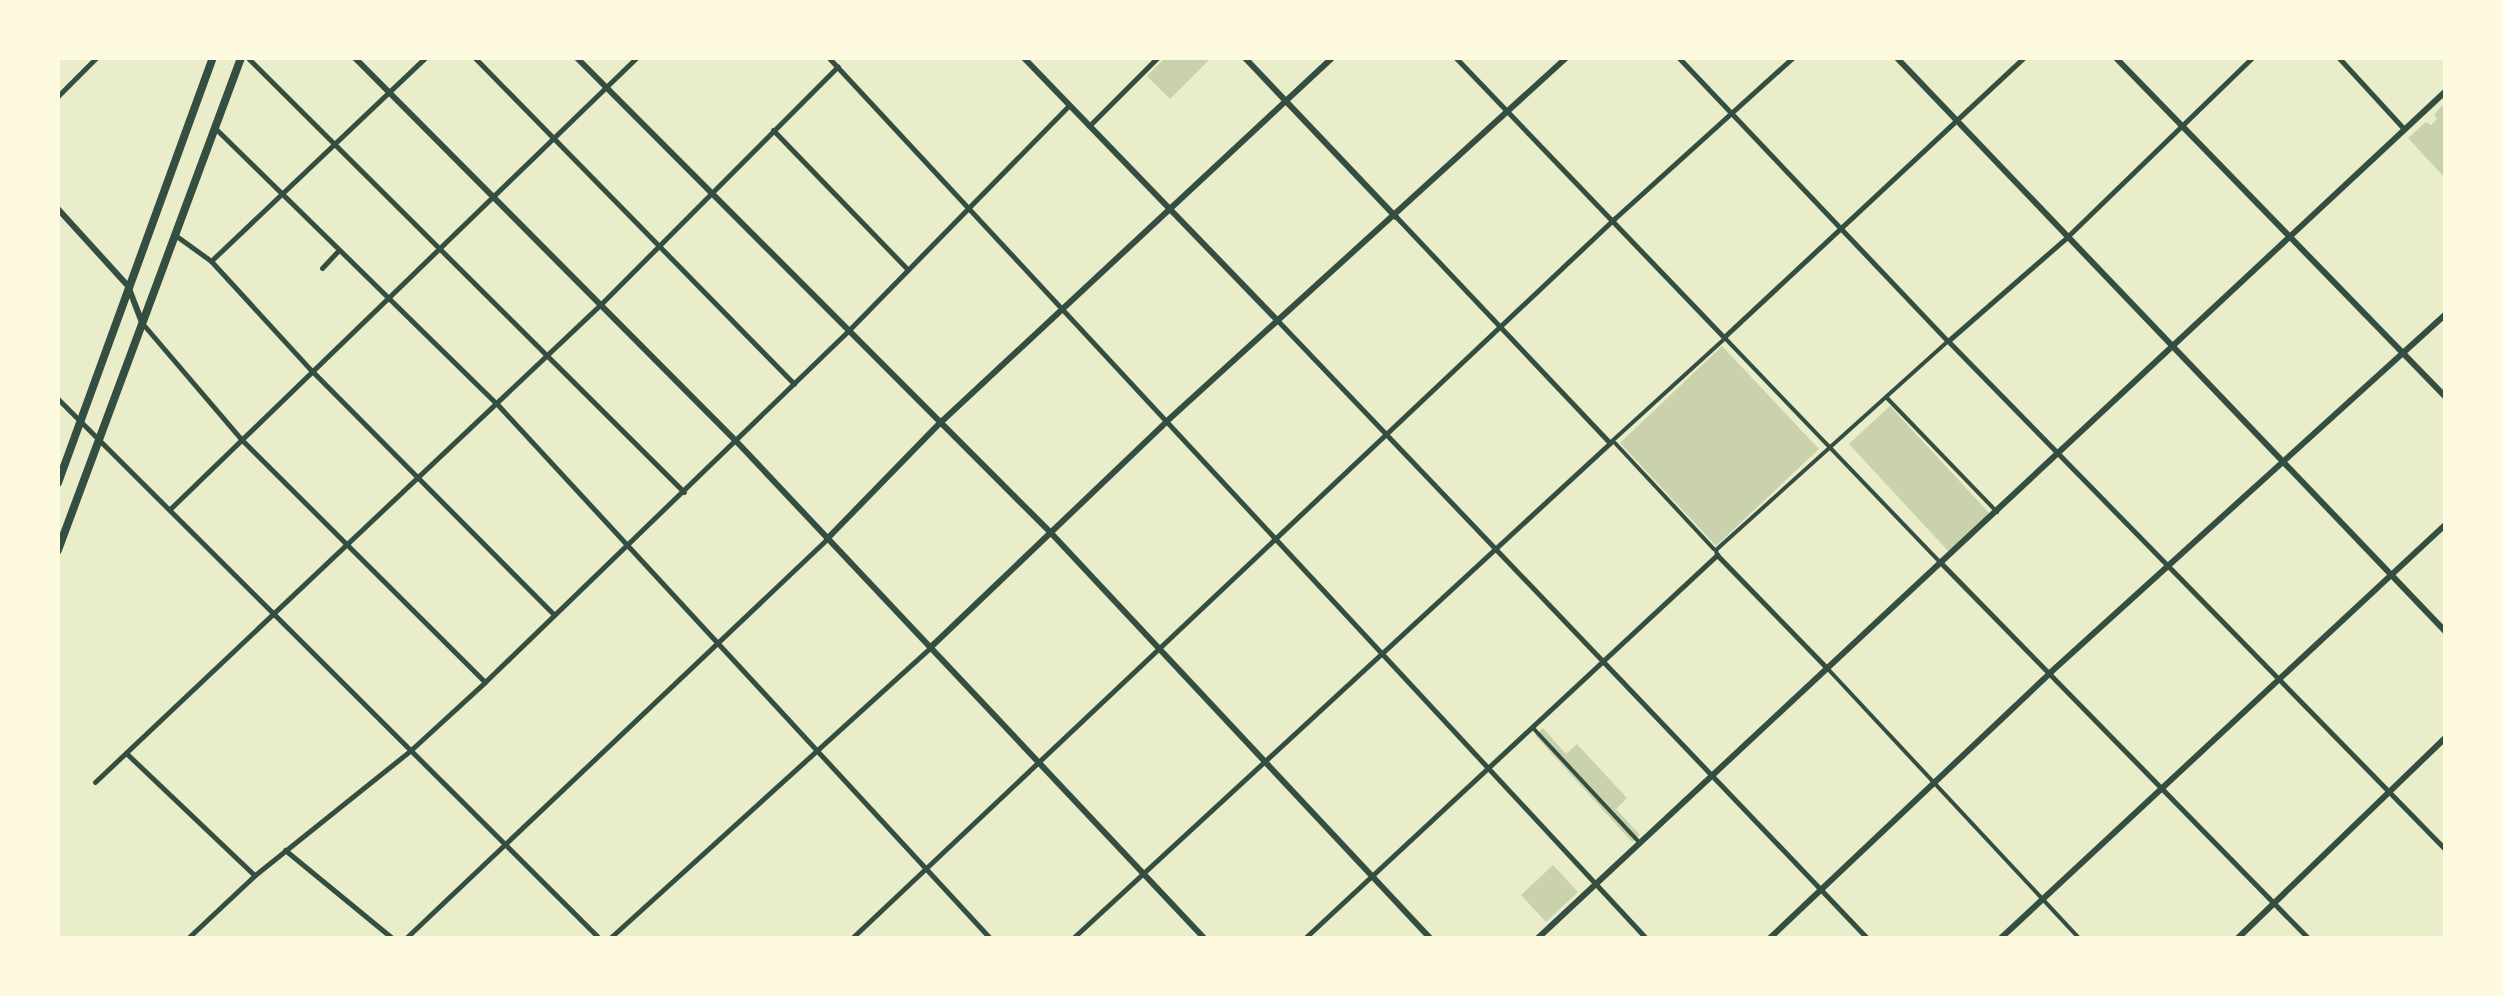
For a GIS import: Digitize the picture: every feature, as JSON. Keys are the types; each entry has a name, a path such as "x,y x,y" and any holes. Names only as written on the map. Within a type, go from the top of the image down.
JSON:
{"main road":[{"path":"58,483 213,58"},
{"path":"58,550 245,58"}],"street":[{"path":"58,96 96,58"},
{"path":"245,58 336,142 684,492"},
{"path":"355,58 497,196 736,441 1204,938"},
{"path":"211,261 425,58"},
{"path":"475,58 794,384"},
{"path":"576,58 1051,533 1430,938"},
{"path":"170,510 636,58"},
{"path":"829,58 1487,772 1646,938"},
{"path":"1024,58 1867,938"},
{"path":"1089,126 1156,58"},
{"path":"1246,58 2078,938"},
{"path":"406,938 827,539 939,424 1332,58"},
{"path":"1456,58 1829,448 2308,938"},
{"path":"610,938 932,646 1166,422 1566,58"},
{"path":"1679,58 1948,341 2446,850"},
{"path":"852,938 1614,219 1792,58"},
{"path":"1897,58 2446,632"},
{"path":"1073,938 1612,443 2023,58"},
{"path":"2116,58 2446,398"},
{"path":"1304,938 1487,772 1829,448 2066,238 2252,58"},
{"path":"2340,58 2404,130"},
{"path":"96,782 602,304 838,66"},
{"path":"1538,938 2175,348 2446,91"},
{"path":"188,938 255,875 412,749 484,682 848,331 964,207 1068,105"},
{"path":"216,130 385,300 497,404 990,938"},
{"path":"774,130 908,270"},
{"path":"58,208 128,286 142,323 241,438 484,682"},
{"path":"175,235 211,261 312,370 554,615"},
{"path":"322,268 338,251"},
{"path":"1770,938 2051,672 2446,314"},
{"path":"1886,398 1996,512"},
{"path":"58,399 96,442 110,449 598,938"},
{"path":"2001,938 2446,524"},
{"path":"1533,728 1641,844"},
{"path":"2238,938 2446,737"},
{"path":"126,753 255,875"},
{"path":"285,850 392,938"}],"green space":[{"path":"1165,58 1211,58 1170,99 1147,76"},
{"path":"2445,103 2445,178 2408,138 2426,122 2431,125 2437,119 2434,114"},
{"path":"1722,346 1819,449 1716,546 1620,443"},
{"path":"1890,406 1990,514 1949,552 1849,444"},
{"path":"1543,728 1566,754 1577,744 1627,798 1616,809 1640,835 1632,842 1535,735"},
{"path":"1553,865 1578,892 1546,922 1521,895"}]}
